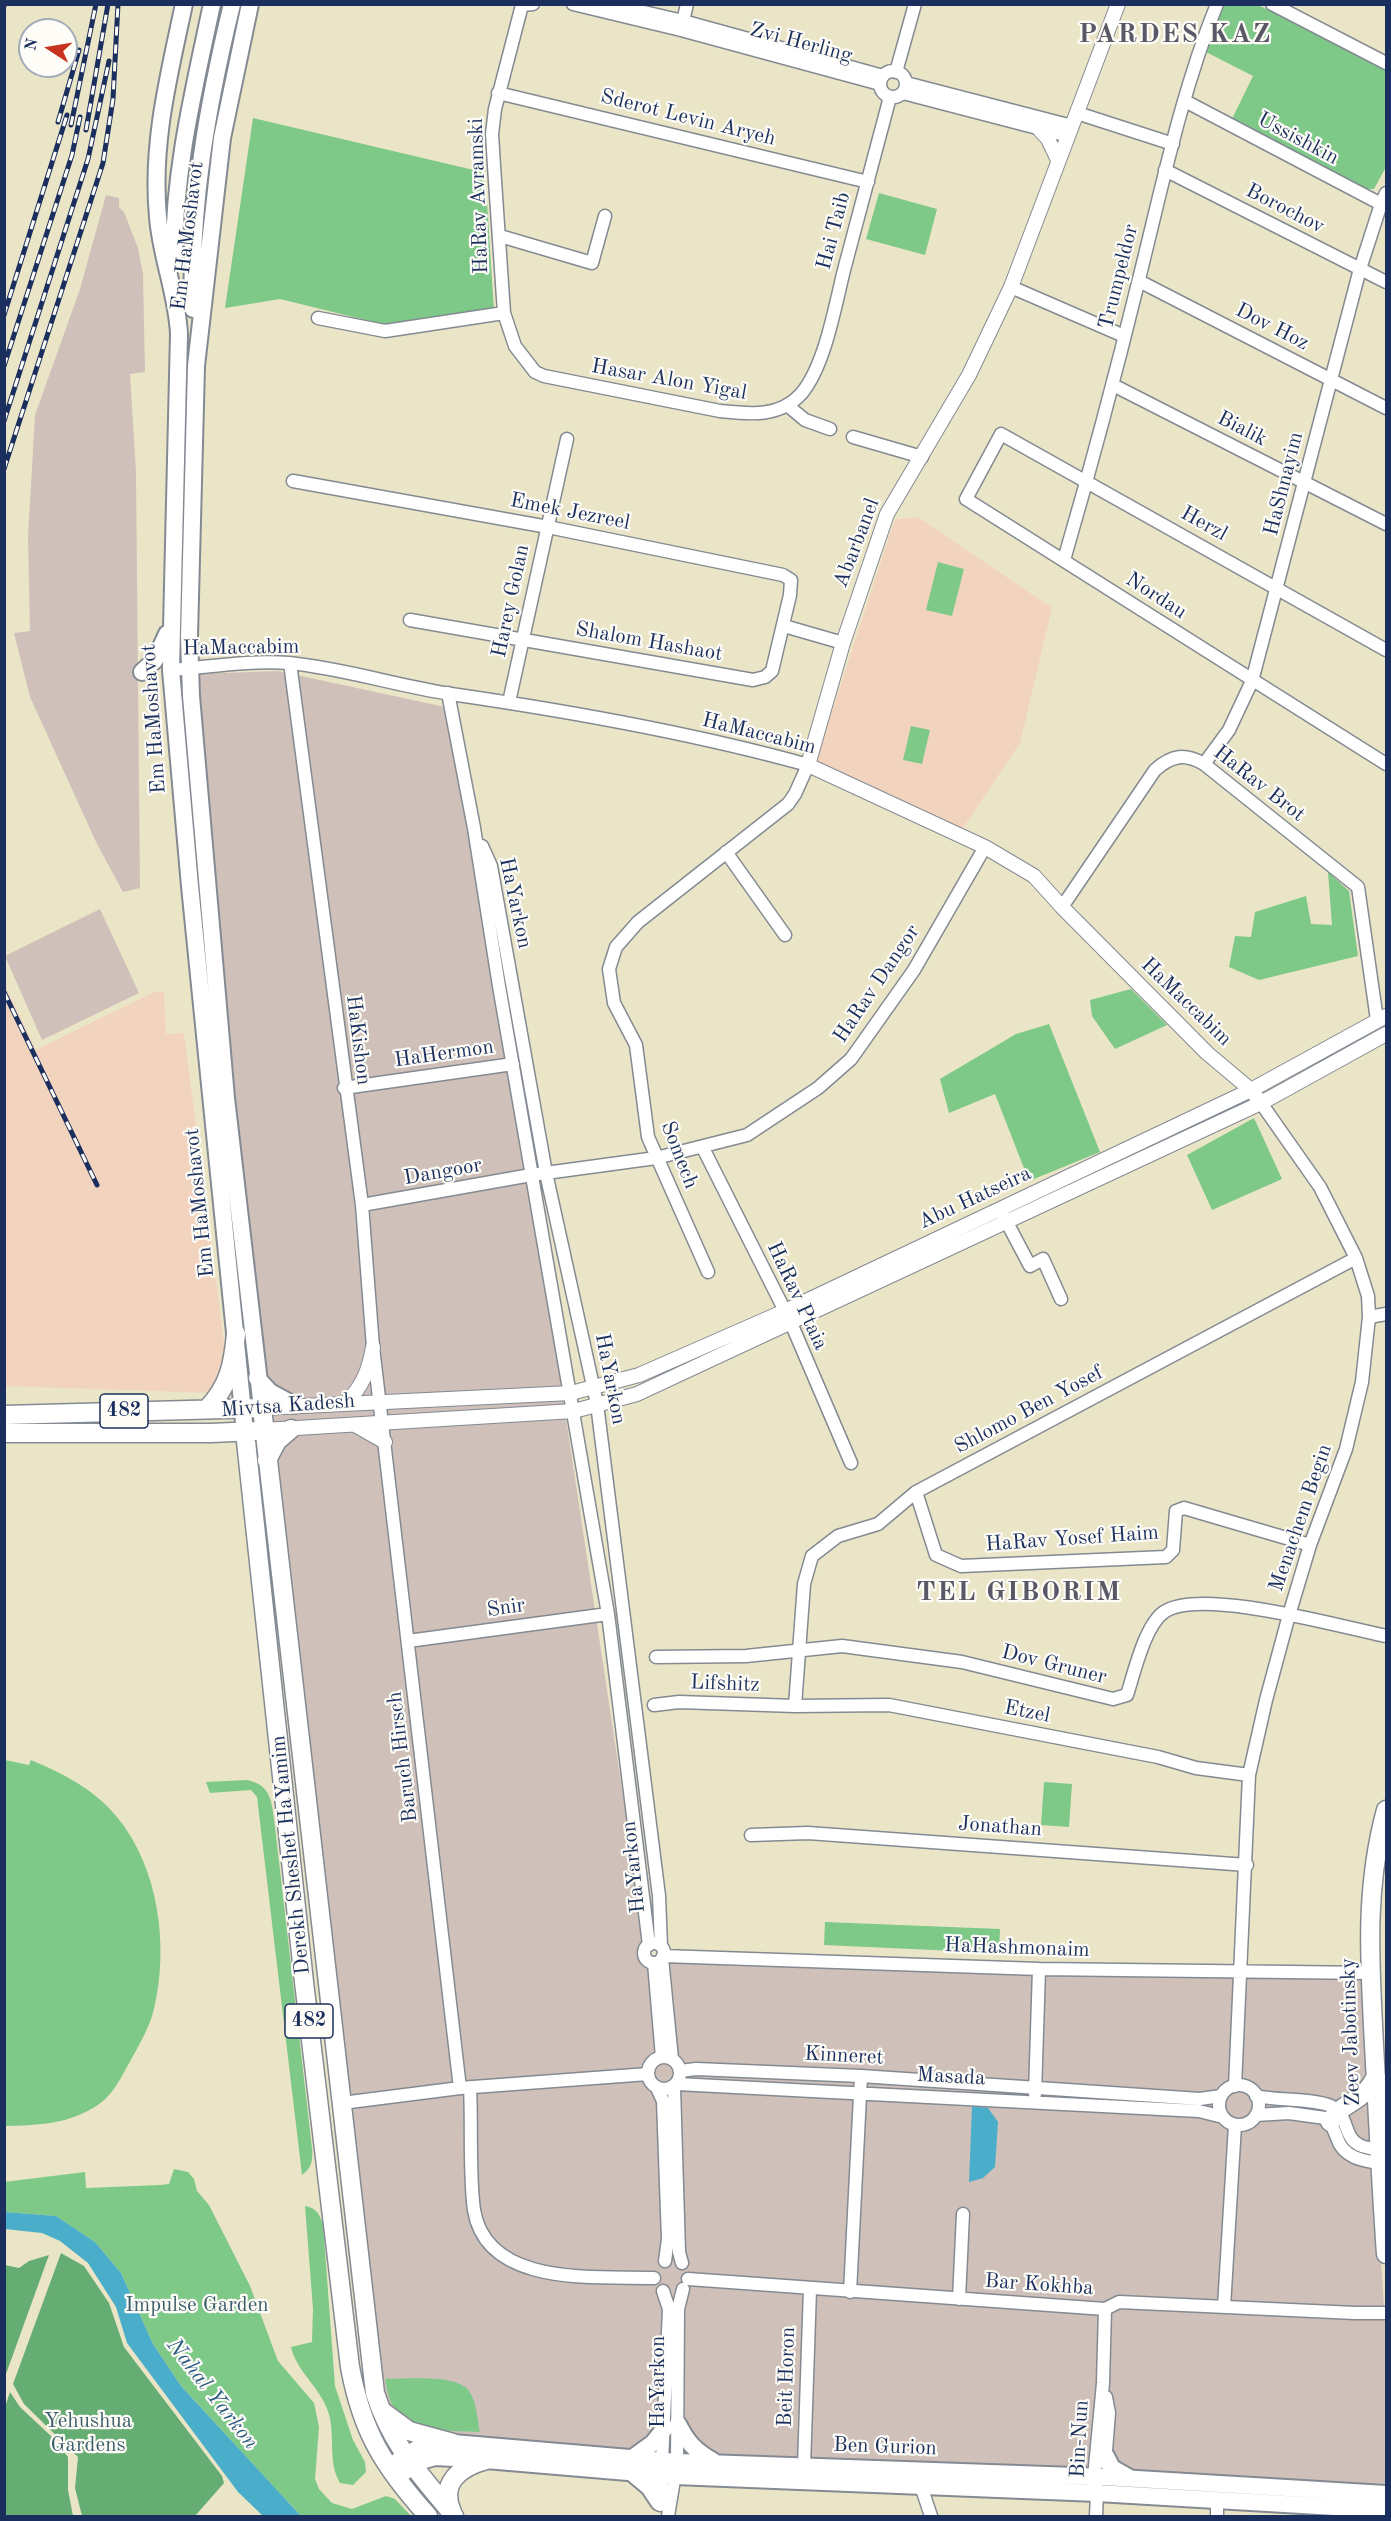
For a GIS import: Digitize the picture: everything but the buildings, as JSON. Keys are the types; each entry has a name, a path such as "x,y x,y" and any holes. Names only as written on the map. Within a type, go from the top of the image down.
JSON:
{"main road":[{"name":"Em HaMoshavot","path":"184,4 160,114 156,171 158,219 175,292 179,334 171,670 190,886 236,1334 252,1408"},
{"path":"175,292 174,234 182,153 213,4"},
{"path":"196,366 193,261 205,145 232,4"},
{"name":"Em HaMoshavot","path":"245,1432 252,1408 256,1377 226,1098 189,668 196,366 222,138 250,4"},
{"path":"142,672 161,652 171,622"},
{"path":"207,1409 222,1393 230,1376 236,1334"},
{"path":"256,1377 270,1392 294,1405"},
{"name":"Mivtsa Kadesh","path":"4,1415 252,1408"},
{"name":"Derekh Sheshet HaYamim","path":"252,1408 264,1430 371,2364 380,2410 400,2467"},
{"path":"267,1460 278,1441 291,1429"},
{"name":"Mivtsa Kadesh","path":"4,1433 211,1433 264,1430"},
{"name":"Derekh Sheshet HaYamim","path":"245,1432 350,2367 358,2410 365,2428 400,2467"},
{"path":"211,1433 230,1445 249,1467"},
{"name":"Zeev Jabotinsky","path":"1386,1810 1375,1850 1370,1898 1371,1973 1383,2156 1386,2254"},
{"path":"1334,2116 1364,2096 1376,2076"},
{"path":"380,2410 410,2431 453,2443"},
{"path":"663,2512 649,2487 631,2465 672,2426 698,2453 716,2463"},
{"name":"Ben Gurion","path":"400,2467 430,2444 453,2443 669,2468 917,2478 1098,2482 1134,2480 1386,2494"},
{"path":"1106,2456 1112,2468 1134,2480"},
{"name":"Ben Gurion","path":"400,2467 435,2457 631,2465"},
{"path":"454,2517 448,2497 452,2478 463,2468 486,2460"},
{"name":"Ben Gurion","path":"669,2468 716,2463 804,2466 917,2478"},
{"name":"482","path":"400,2467 428,2517"},
{"name":"482","path":"400,2467 454,2517"},
{"name":"Ben Gurion","path":"1098,2482 1217,2499 1386,2510"}],"street":[{"path":"522,4 533,4"},
{"name":"HaRav Avramski","path":"522,4 498,93 492,134 504,313 515,346 535,372 544,376"},
{"name":"Zvi Herling","path":"573,4 682,26"},
{"name":"Zvi Herling","path":"609,4 881,80"},
{"path":"682,26 687,4"},
{"path":"915,4 896,72 881,80 882,91 890,97 904,88 1072,125 1173,144"},
{"name":"Abarbanel","path":"636,1044 610,991 609,969 616,947 638,922 788,804 795,794 808,765 843,643 887,514 969,375 1011,287 1118,4"},
{"name":"Trumpeldor","path":"1064,560 1113,385 1165,170 1200,46 1217,4"},
{"path":"1272,4 1386,63"},
{"path":"896,72 903,76 904,88"},
{"path":"904,88 1039,129 1072,125"},
{"name":"Sderot Levin Aryeh","path":"498,93 868,182"},
{"name":"Hai Taib","path":"787,405 800,394 814,375 890,97"},
{"name":"Ussishkin","path":"1185,101 1384,199"},
{"path":"1039,129 1048,139 1058,160"},
{"name":"Borochov","path":"1165,170 1386,282"},
{"name":"HaShnayim","path":"1204,764 1229,730 1252,681 1360,269 1384,199"},
{"path":"500,236 592,263 605,216"},
{"name":"Dov Hoz","path":"1139,281 1386,408"},
{"path":"1011,287 1124,336"},
{"path":"318,318 385,331 504,313"},
{"name":"Hasar Alon Yigal","path":"544,376 619,393 729,412 770,413 787,405"},
{"name":"Bialik","path":"1113,385 1386,524"},
{"path":"787,405 805,420 830,429"},
{"name":"Herzl","path":"1001,434 1278,587 1386,650"},
{"name":"Nordau","path":"1001,434 966,499 1386,764"},
{"path":"854,437 922,458"},
{"name":"Harey Golan","path":"509,702 567,439"},
{"name":"Emek Jezreel","path":"293,481 548,527 783,575 791,580 784,626"},
{"name":"Shalom Hashaot","path":"410,620 753,680 765,677 771,671 784,626"},
{"path":"784,626 843,643"},
{"name":"HaMaccabim","path":"171,670 290,663 448,693 509,702 765,753 808,765 985,847 1034,876 1207,1053 1251,1090 1260,1103"},
{"name":"HaKishon","path":"290,663 344,1088 362,1205 373,1347 383,1422"},
{"name":"HaYarkon","path":"448,693 474,828 531,1175 608,1614 658,1954 667,2058"},
{"name":"HaRav Brot","path":"1062,907 1155,770 1178,755 1191,756 1358,887 1382,1018"},
{"name":"HaYarkon","path":"474,828 491,866 546,1173 597,1404 659,1896 658,1954"},
{"name":"HaRav Dangor","path":"531,1175 656,1158 703,1148 747,1135 818,1088 851,1059 914,970 985,847"},
{"path":"726,852 784,935"},
{"name":"Abu Hatseira","path":"574,1410 637,1394 1000,1209 1251,1090 1382,1018"},
{"name":"Abu Hatseira","path":"571,1393 639,1375 788,1317 1007,1222 1260,1103 1386,1034"},
{"name":"Somech","path":"636,1044 646,1128 656,1158 708,1272"},
{"name":"HaHermon","path":"344,1088 513,1064"},
{"name":"Menachem Begin","path":"1235,2086 1250,1775 1266,1700 1289,1615 1310,1545 1346,1449 1362,1382 1370,1317 1368,1296 1356,1258 1320,1186 1260,1103"},
{"name":"HaRav Ptaia","path":"703,1148 788,1317 851,1463"},
{"name":"Dangoor","path":"362,1205 531,1175"},
{"path":"1000,1209 1030,1266 1043,1260 1061,1299"},
{"name":"Shlomo Ben Yosef","path":"795,1706 804,1584 812,1556 838,1536 878,1524 916,1492 1356,1258"},
{"path":"1370,1317 1386,1314"},
{"path":"345,1404 360,1390 369,1368 373,1347"},
{"name":"Mivtsa Kadesh","path":"252,1408 571,1393"},
{"name":"Mivtsa Kadesh","path":"264,1430 574,1410"},
{"name":"Baruch Hirsch","path":"383,1422 408,1641 465,2087 474,2210 484,2235 494,2247 524,2268 549,2273 654,2278"},
{"path":"353,1424 385,1442"},
{"name":"HaRav Yosef Haim","path":"916,1492 936,1555 961,1566 1166,1557 1173,1550 1176,1511 1184,1508 1310,1545"},
{"name":"Dov Gruner","path":"656,1657 746,1656 842,1646 962,1662 1113,1699 1127,1695 1149,1631 1164,1612 1185,1605 1205,1603 1289,1615 1386,1636"},
{"name":"Snir","path":"408,1641 608,1614"},
{"name":"Lifshitz","path":"654,1705 679,1702 795,1706"},
{"name":"Etzel","path":"795,1706 889,1705 1158,1757 1196,1768 1250,1775"},
{"name":"Jonathan","path":"751,1834 808,1833 1247,1865"},
{"name":"HaHashmonaim","path":"658,1954 1039,1969 1371,1973"},
{"path":"1035,2103 1039,1969"},
{"path":"667,2058 677,2081 678,2240 685,2284 673,2293 663,2291 654,2278 657,2268 665,2260 668,2239 663,2102 657,2088 650,2082 648,2074 651,2062 667,2058"},
{"name":"Kinneret","path":"677,2081 696,2068 861,2076 1200,2099 1221,2096"},
{"path":"342,2103 465,2087 648,2074"},
{"path":"850,2292 861,2076"},
{"path":"657,2088 665,2090 677,2081"},
{"name":"Masada","path":"677,2081 860,2094 1199,2111 1223,2117"},
{"path":"1235,2086 1247,2087 1256,2096 1258,2105 1256,2115 1247,2123 1235,2125 1223,2117 1219,2109 1221,2096 1235,2086"},
{"path":"1256,2096 1323,2104 1351,2139 1383,2156"},
{"path":"1256,2115 1289,2113 1334,2116"},
{"path":"1224,2307 1235,2125"},
{"path":"959,2299 963,2214"},
{"path":"665,2260 682,2263"},
{"name":"HaYarkon","path":"663,2512 669,2468 678,2309 685,2284"},
{"name":"Bar Kokhba","path":"685,2284 810,2289 1105,2309 1119,2302 1386,2313"},
{"name":"Beit Horon","path":"804,2466 810,2289"},
{"name":"HaYarkon","path":"663,2291 669,2309 672,2426"},
{"name":"Bin-Nun","path":"1098,2482 1105,2309"},
{"name":"Bin-Nun","path":"1098,2482 1106,2456 1109,2413 1103,2384"},
{"path":"917,2478 931,2517"},
{"path":"1096,2517 1098,2482"},
{"path":"1217,2499 1217,2517"}],"shaded area":[{"path":"106,195 119,198 119,207 124,212 138,248 143,274 145,372 130,374 136,472 140,888 123,892 96,842 30,697 14,633 30,631 28,536 35,415 80,289"},
{"path":"918,517 1052,608 1020,743 961,831 815,763 895,519"},
{"path":"278,671 459,710 636,1882 645,1962 827,1962 1363,1979 1386,2339 1386,2503 770,2464 456,2438 420,2430 385,2408 227,1039 195,674"},
{"path":"100,909 139,993 42,1040 5,956"},
{"path":"4,983 36,1050 154,992 164,992 166,1034 184,1033 226,1359 211,1393 5,1386"}],"green space":[{"path":"1224,5 1258,5 1386,67 1386,167 1374,189 1365,189 1232,119 1253,76 1206,52"},
{"path":"253,118 482,172 487,202 494,311 398,328 280,299 225,308"},
{"path":"879,193 937,209 925,255 866,239"},
{"path":"938,562 964,569 952,616 926,610"},
{"path":"911,726 930,730 922,764 903,760"},
{"path":"1328,872 1349,891 1358,956 1259,980 1229,967 1235,936 1251,937 1255,912 1306,896 1311,924 1332,925"},
{"path":"1131,989 1167,1025 1115,1049 1092,1016 1090,1000"},
{"path":"1049,1024 1100,1152 1029,1181 995,1094 949,1113 940,1079 1016,1034"},
{"path":"1254,1118 1282,1179 1212,1210 1187,1155"},
{"path":"5,1760 29,1765 31,1760 55,1771 88,1790 117,1817 143,1860 151,1884 157,1908 160,1960 154,2009 149,2024 124,2073 109,2095 93,2108 72,2118 39,2124 5,2126"},
{"path":"247,1780 260,1785 268,1793 274,1818 312,2148 311,2163 302,2175 257,1797 251,1790 210,1793 206,1782"},
{"path":"1044,1782 1072,1784 1069,1827 1041,1825"},
{"path":"825,1922 1000,1929 999,1953 824,1945"},
{"name":"Impulse Garden","path":"174,2169 188,2172 194,2179 197,2191 209,2205 250,2286 278,2361 314,2403 319,2427 315,2479 319,2489 332,2503 352,2509 386,2496 395,2499 411,2516 301,2516 181,2386 153,2344 121,2273 95,2242 56,2216 5,2212 4,2182 85,2172 86,2188 160,2185 169,2184"},
{"path":"305,2206 317,2212 323,2224 335,2386 353,2440 365,2462 366,2472 353,2485 340,2483 336,2475 328,2411 298,2364 291,2347 312,2342 313,2309"},
{"name":"Yehushua Gardens","path":"61,2253 84,2266 109,2303 124,2347 222,2476 224,2483 195,2516 82,2516 75,2488 78,2457 24,2404 13,2384"},
{"path":"49,2255 5,2374 5,2265 19,2268 29,2261"},
{"path":"385,2379 438,2379 458,2383 465,2387 472,2396 480,2432 432,2428 410,2421 400,2415 391,2403"},
{"path":"10,2392 20,2407 51,2436 68,2457 68,2490 73,2516 5,2516 5,2407"}],"water":[{"path":"972,2106 988,2108 998,2122 995,2167 983,2178 969,2182"},
{"path":"5,2212 56,2216 95,2242 121,2273 153,2344 181,2386 301,2516 263,2516 238,2492 127,2343 116,2307 88,2263 60,2241 42,2233 5,2229"}],"railway":[{"path":"71,125 96,4"},
{"path":"86,130 108,4"},
{"path":"4,469 103,163 113,99 118,4"},
{"path":"58,122 79,50"},
{"path":"4,421 88,159 109,61"},
{"path":"4,315 67,115"},
{"path":"4,366 72,155 80,117"},
{"path":"4,992 97,1185"}],"district":[{"name":"PARDES KAZ","path":"1175,35"},
{"name":"TEL GIBORIM","path":"1019,1593"}],"water label":[{"name":"Nahal Yarkon","path":"212,2394"}]}
